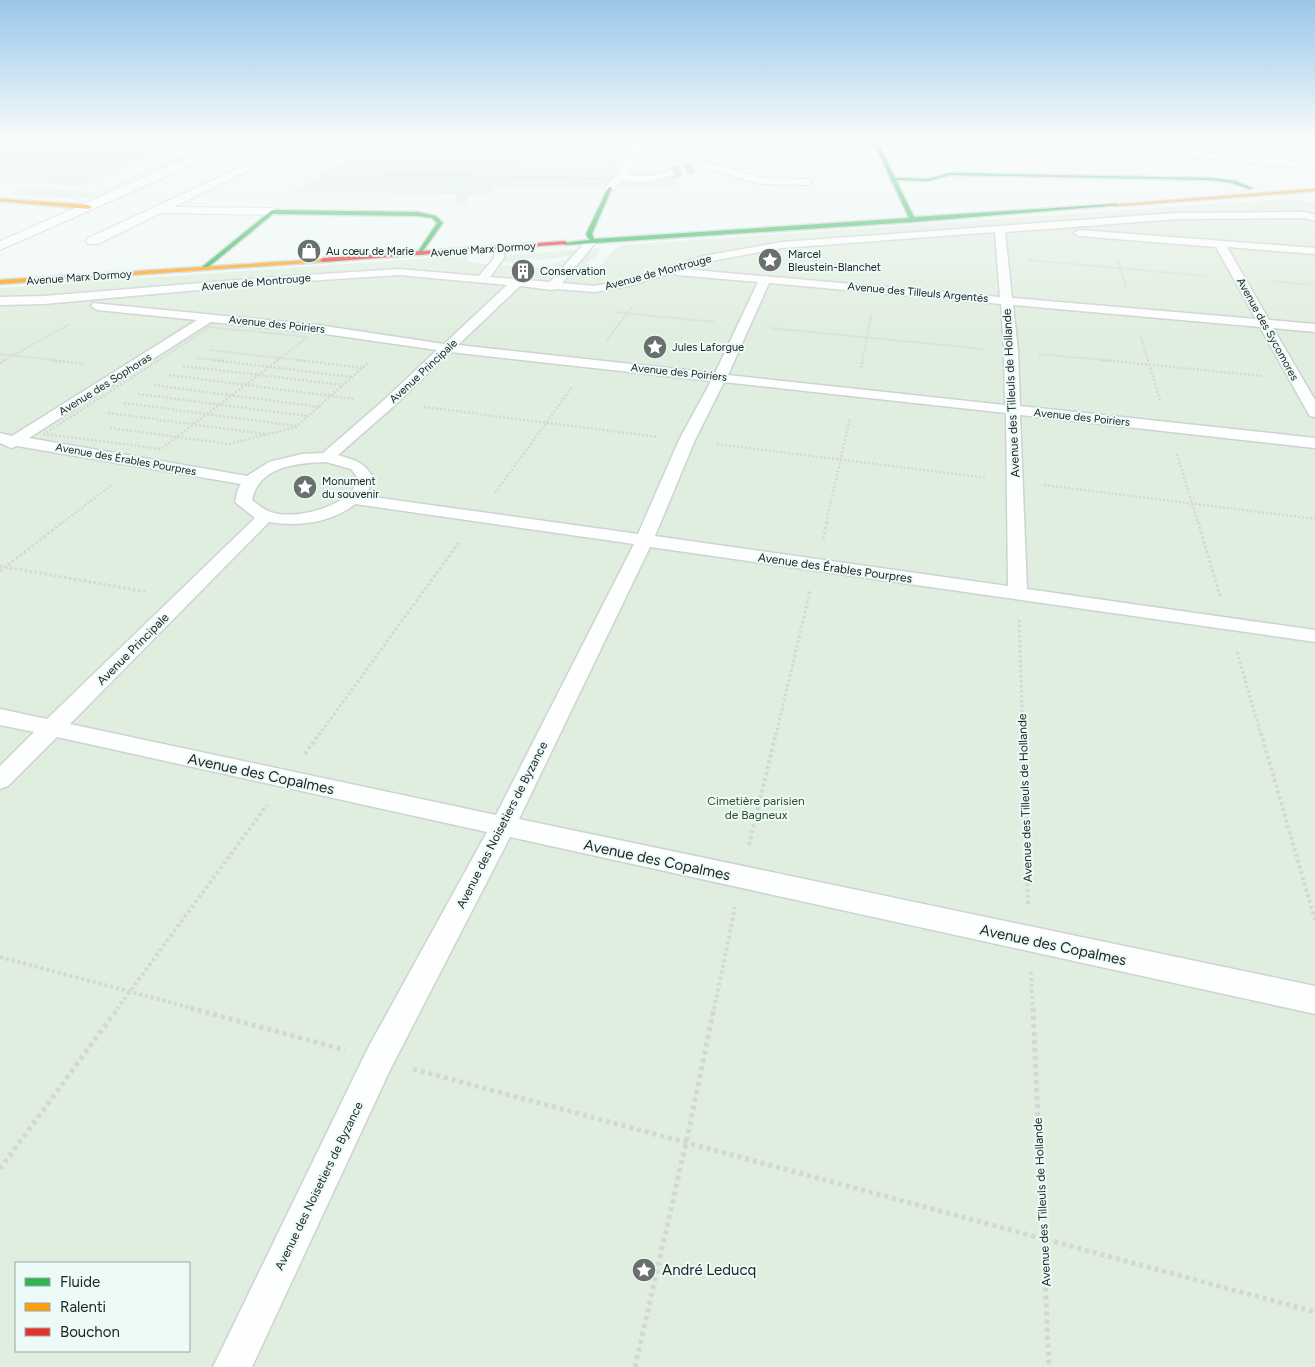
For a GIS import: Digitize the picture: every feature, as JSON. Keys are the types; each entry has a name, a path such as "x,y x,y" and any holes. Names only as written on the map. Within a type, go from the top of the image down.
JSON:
{"main road":[{"path":"61,205 89,207"},
{"path":"592,241 589,234 602,205"},
{"path":"906,205 913,220"},
{"name":"Avenue Marx Dormoy","path":"0,282 1127,205"},
{"path":"204,268 272,212 418,214 434,217 440,223 420,253"}],"street":[{"path":"0,246 94,205"},
{"path":"93,241 169,205"},
{"path":"158,210 272,212"}],"lane":[{"path":"1304,215 1315,205"},
{"name":"Avenue de Montrouge","path":"0,302 399,272 482,278 552,287 595,289 624,284 728,254 782,245 1176,216 1304,215 1315,218"},
{"path":"1016,227 1315,251"},
{"name":"Avenue des Tilleuls de Hollande","path":"1000,228 1011,351 1014,410 1018,594"},
{"path":"552,287 592,241"},
{"name":"Avenue des Sycomores","path":"1220,244 1315,413"},
{"path":"482,278 499,258 500,248"},
{"name":"Avenue des Tilleuls Argentés","path":"670,271 1315,328"},
{"name":"Avenue des Noisetiers de Byzance","path":"232,1367 379,1059 503,826 644,541 687,440 720,377 765,279"},
{"name":"Avenue Principale","path":"327,457 389,403 516,283"},
{"name":"Avenue des Poiriers","path":"44,300 210,317 318,333 447,348 1315,443"},
{"name":"Avenue des Sophoras","path":"0,450 210,317"},
{"name":"Avenue des Érables Pourpres","path":"0,438 251,481"},
{"path":"327,457 343,459 356,464 364,471 367,480 364,490 355,499 341,508 309,518 282,520 264,517 250,511 243,502 244,491 251,481 277,465 302,459 327,457"},
{"name":"Avenue des Érables Pourpres","path":"355,499 1315,636"},
{"name":"Avenue Principale","path":"0,780 264,517"},
{"name":"Avenue des Copalmes","path":"0,717 1315,1000"}],"path":[{"path":"1111,235 1229,624 1315,920"},
{"path":"1003,258 1315,286"},
{"path":"0,1168 656,274"},
{"path":"635,1367 686,1143 741,878 817,565 877,289"},
{"path":"0,362 103,306"},
{"path":"608,312 1296,379"},
{"path":"170,450 44,434 210,327 308,337 318,333"},
{"path":"0,571 301,342 318,333"},
{"path":"292,341 310,343"},
{"path":"205,349 363,368"},
{"path":"0,354 148,373"},
{"path":"192,357 352,377"},
{"path":"109,428 228,444 268,434 297,426 372,360"},
{"path":"180,366 343,385"},
{"path":"166,375 359,399 352,405"},
{"path":"151,384 319,407"},
{"path":"136,394 308,416"},
{"path":"123,403 297,426"},
{"path":"389,403 1315,519"},
{"path":"99,412 268,434"},
{"path":"0,566 183,598"},
{"name":"Avenue des Tilleuls de Hollande","path":"1018,594 1030,940 1049,1367"},
{"path":"0,958 1315,1312"}],"green space":[{"name":"Cimetière parisien de Bagneux","path":"1204,205 1315,205 1315,1367 0,1367 0,288 460,256 470,256 467,260 473,263 593,273 619,246"},
{"path":"594,248 604,248 598,251 598,255 587,262 590,266 586,269 582,271 573,270"},
{"path":"578,251 563,268 551,265 568,258 567,256 543,260 528,258 514,264 502,261 508,255"}],"traffic: fast":[{"path":"592,241 589,234 602,205"},
{"path":"906,205 913,220"},
{"path":"565,243 1116,205"},
{"path":"204,268 272,212 418,214 434,217 440,223 420,253"}],"traffic: slow":[{"path":"61,205 89,207"},
{"path":"0,282 323,260"}],"traffic: jam":[{"path":"323,260 565,243"}],"place":[{"name":"Au cœur de Marie","path":"309,251"},
{"name":"Marcel Bleustein-Blanchet","path":"770,260"},
{"name":"Conservation","path":"523,271"},
{"name":"Jules Laforgue","path":"655,347"},
{"name":"Monument du souvenir","path":"305,487"},
{"name":"André Leducq","path":"644,1270"}]}
